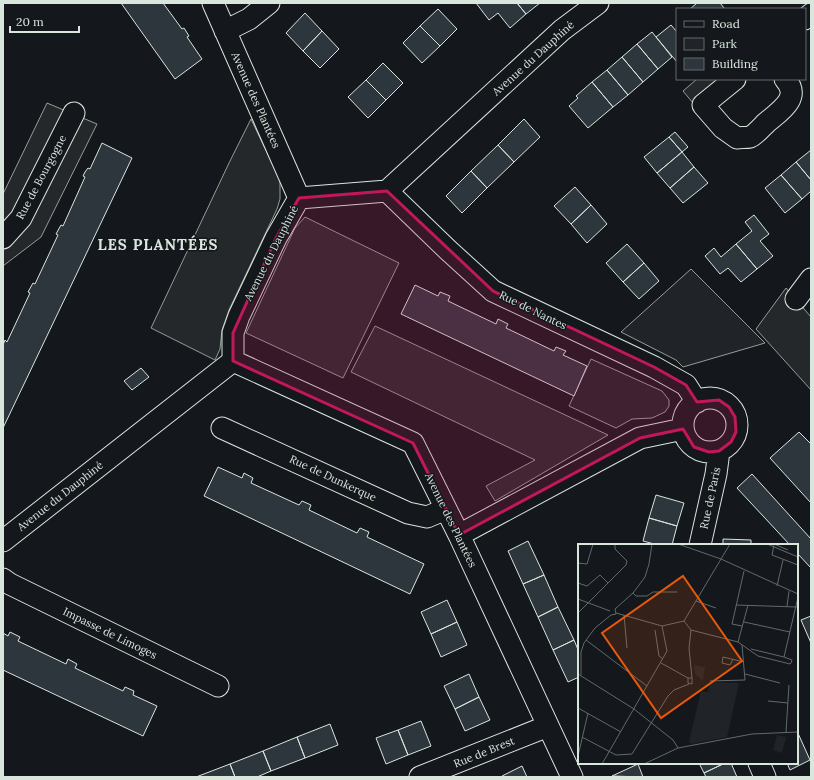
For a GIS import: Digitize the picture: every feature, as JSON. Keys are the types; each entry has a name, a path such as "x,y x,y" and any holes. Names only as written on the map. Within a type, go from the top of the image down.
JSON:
{"street":[{"name":"Avenue des Plantées","path":"213,3 299,198"},
{"path":"225,31 249,19 269,3"},
{"name":"Avenue du Dauphiné","path":"3,541 233,361 233,333 239,316 276,238 299,198 387,191 562,30 598,3"},
{"path":"734,80 703,105 723,128 737,138 750,136 785,107 790,100 791,90 789,83 786,80"},
{"name":"Rue de Bourgogne","path":"3,238 21,218 74,113"},
{"name":"Rue de Nantes","path":"387,191 493,291 654,367 686,385 697,402"},
{"path":"796,299 811,279"},
{"name":"Avenue des Plantées","path":"233,361 413,444 459,535 572,777"},
{"path":"704,399 718,400 729,406 735,417 737,426 736,432 731,442 720,451 709,452 700,450 688,441 683,429 684,418 690,408 697,402 704,399"},
{"name":"Rue de Dunkerque","path":"222,428 408,513 427,517 446,509"},
{"path":"459,535 640,438 683,429"},
{"name":"Rue de Paris","path":"700,544 720,451"},
{"name":"Impasse de Limoges","path":"3,579 10,584 218,686"},
{"name":"Rue de Brest","path":"420,777 548,726"},
{"path":"760,764 766,777"}],"highlighted area":[{"path":"387,191 493,291 654,367 686,385 697,402 719,400 729,407 735,417 736,432 731,442 719,451 709,452 694,447 683,429 640,438 459,535 413,443 233,361 233,333 276,238 299,198"}],"green space":[{"path":"691,269 765,343 683,367 676,360 621,332"},
{"path":"591,359 662,391 669,400 669,406 665,412 652,418 632,419 616,428 569,406"}],"shaded area":[{"path":"696,80 733,80 698,109 683,91"},
{"path":"47,103 97,124 41,237 3,266 3,194"},
{"path":"251,119 280,180 280,199 277,209 229,310 222,330 220,349 215,360 151,328"},
{"path":"305,217 399,263 343,378 246,333 295,228"},
{"path":"786,288 811,317 811,390 756,329"},
{"path":"375,326 608,435 495,501 486,486 535,460 351,372"}],"building":[{"path":"121,3 163,3 182,29 184,28 189,36 187,37 202,59 175,79"},
{"path":"476,3 517,3 526,14 510,28 498,13 489,20"},
{"path":"517,3 540,3 526,14"},
{"path":"697,3 720,3 724,8 691,8"},
{"path":"438,9 457,29 440,46 420,26"},
{"path":"305,13 322,31 303,51 286,33"},
{"path":"671,25 676,31 676,61 656,37"},
{"path":"420,26 440,46 422,63 403,43"},
{"path":"322,31 339,49 320,68 303,51"},
{"path":"652,32 672,57 658,69 637,44"},
{"path":"637,44 658,69 643,82 622,57"},
{"path":"622,57 643,82 628,95 607,70"},
{"path":"383,63 403,83 386,100 366,80"},
{"path":"607,70 628,95 613,107 592,82"},
{"path":"366,80 386,100 368,118 348,97"},
{"path":"592,82 613,107 588,128 569,106 578,98 576,96"},
{"path":"524,119 540,137 514,162 498,145"},
{"path":"675,132 688,147 682,152 669,137"},
{"path":"669,137 682,152 657,173 644,157"},
{"path":"102,143 132,158 3,428 3,345 5,340 7,342 30,293 28,292 33,283 35,284 58,235 56,234 61,225 63,226 85,177 83,176 88,168 90,169"},
{"path":"498,145 514,162 487,188 471,171"},
{"path":"811,150 811,180 796,162"},
{"path":"682,152 694,167 670,188 657,173"},
{"path":"796,162 811,180 811,191 802,199 781,175"},
{"path":"694,167 708,183 683,203 670,188"},
{"path":"471,171 487,188 462,213 446,196"},
{"path":"781,175 802,199 785,213 765,188"},
{"path":"575,187 591,205 571,224 554,206"},
{"path":"591,205 607,224 587,243 571,224"},
{"path":"754,215 769,234 760,241 773,256 757,269 736,244 752,231 745,222"},
{"path":"627,244 644,263 623,282 606,263"},
{"path":"736,244 757,269 741,282 728,268 720,274 705,256 714,248 721,257"},
{"path":"644,263 659,281 639,299 623,282"},
{"path":"415,285 438,296 440,292 450,296 448,301 496,324 498,319 508,324 506,328 554,351 556,347 566,351 563,355 587,366 574,396 401,314"},
{"path":"141,368 149,377 132,390 124,381"},
{"path":"799,432 811,444 811,503 770,458"},
{"path":"218,467 242,478 244,473 253,478 251,483 299,505 302,501 311,505 309,510 357,533 360,528 369,532 367,537 424,564 410,594 204,496"},
{"path":"752,474 811,539 811,568 798,554 798,544 789,544 737,488"},
{"path":"656,495 684,503 677,526 649,518"},
{"path":"649,518 677,526 672,544 654,544 643,541"},
{"path":"723,539 751,540 751,544 723,544"},
{"path":"528,541 544,575 523,584 508,551"},
{"path":"544,575 558,607 538,617 523,584"},
{"path":"447,600 457,622 431,634 421,612"},
{"path":"558,607 574,640 553,650 538,617"},
{"path":"811,616 811,643 801,620"},
{"path":"457,622 467,645 441,657 431,634"},
{"path":"10,632 20,637 18,641 66,664 68,659 77,664 75,668 123,691 125,687 134,691 133,695 157,706 143,736 3,670 3,633 8,636"},
{"path":"574,640 578,650 578,677 568,682 553,650"},
{"path":"469,674 479,697 455,709 444,686"},
{"path":"479,697 490,720 465,731 455,709"},
{"path":"421,721 431,746 408,755 398,730"},
{"path":"330,724 338,745 305,758 297,737"},
{"path":"398,730 408,755 386,764 376,738"},
{"path":"798,733 810,760 790,770 787,764 798,764"},
{"path":"297,737 305,758 271,771 263,751"},
{"path":"263,751 271,771 257,777 235,777 230,764"},
{"path":"230,764 235,777 196,777"},
{"path":"638,764 643,777 612,776"},
{"path":"700,764 723,764 704,773"},
{"path":"723,764 731,764 737,777 706,777 704,773"},
{"path":"522,766 527,777 502,777 502,776"}],"district":[{"name":"LES PLANTÉES","path":"158,244"}]}
